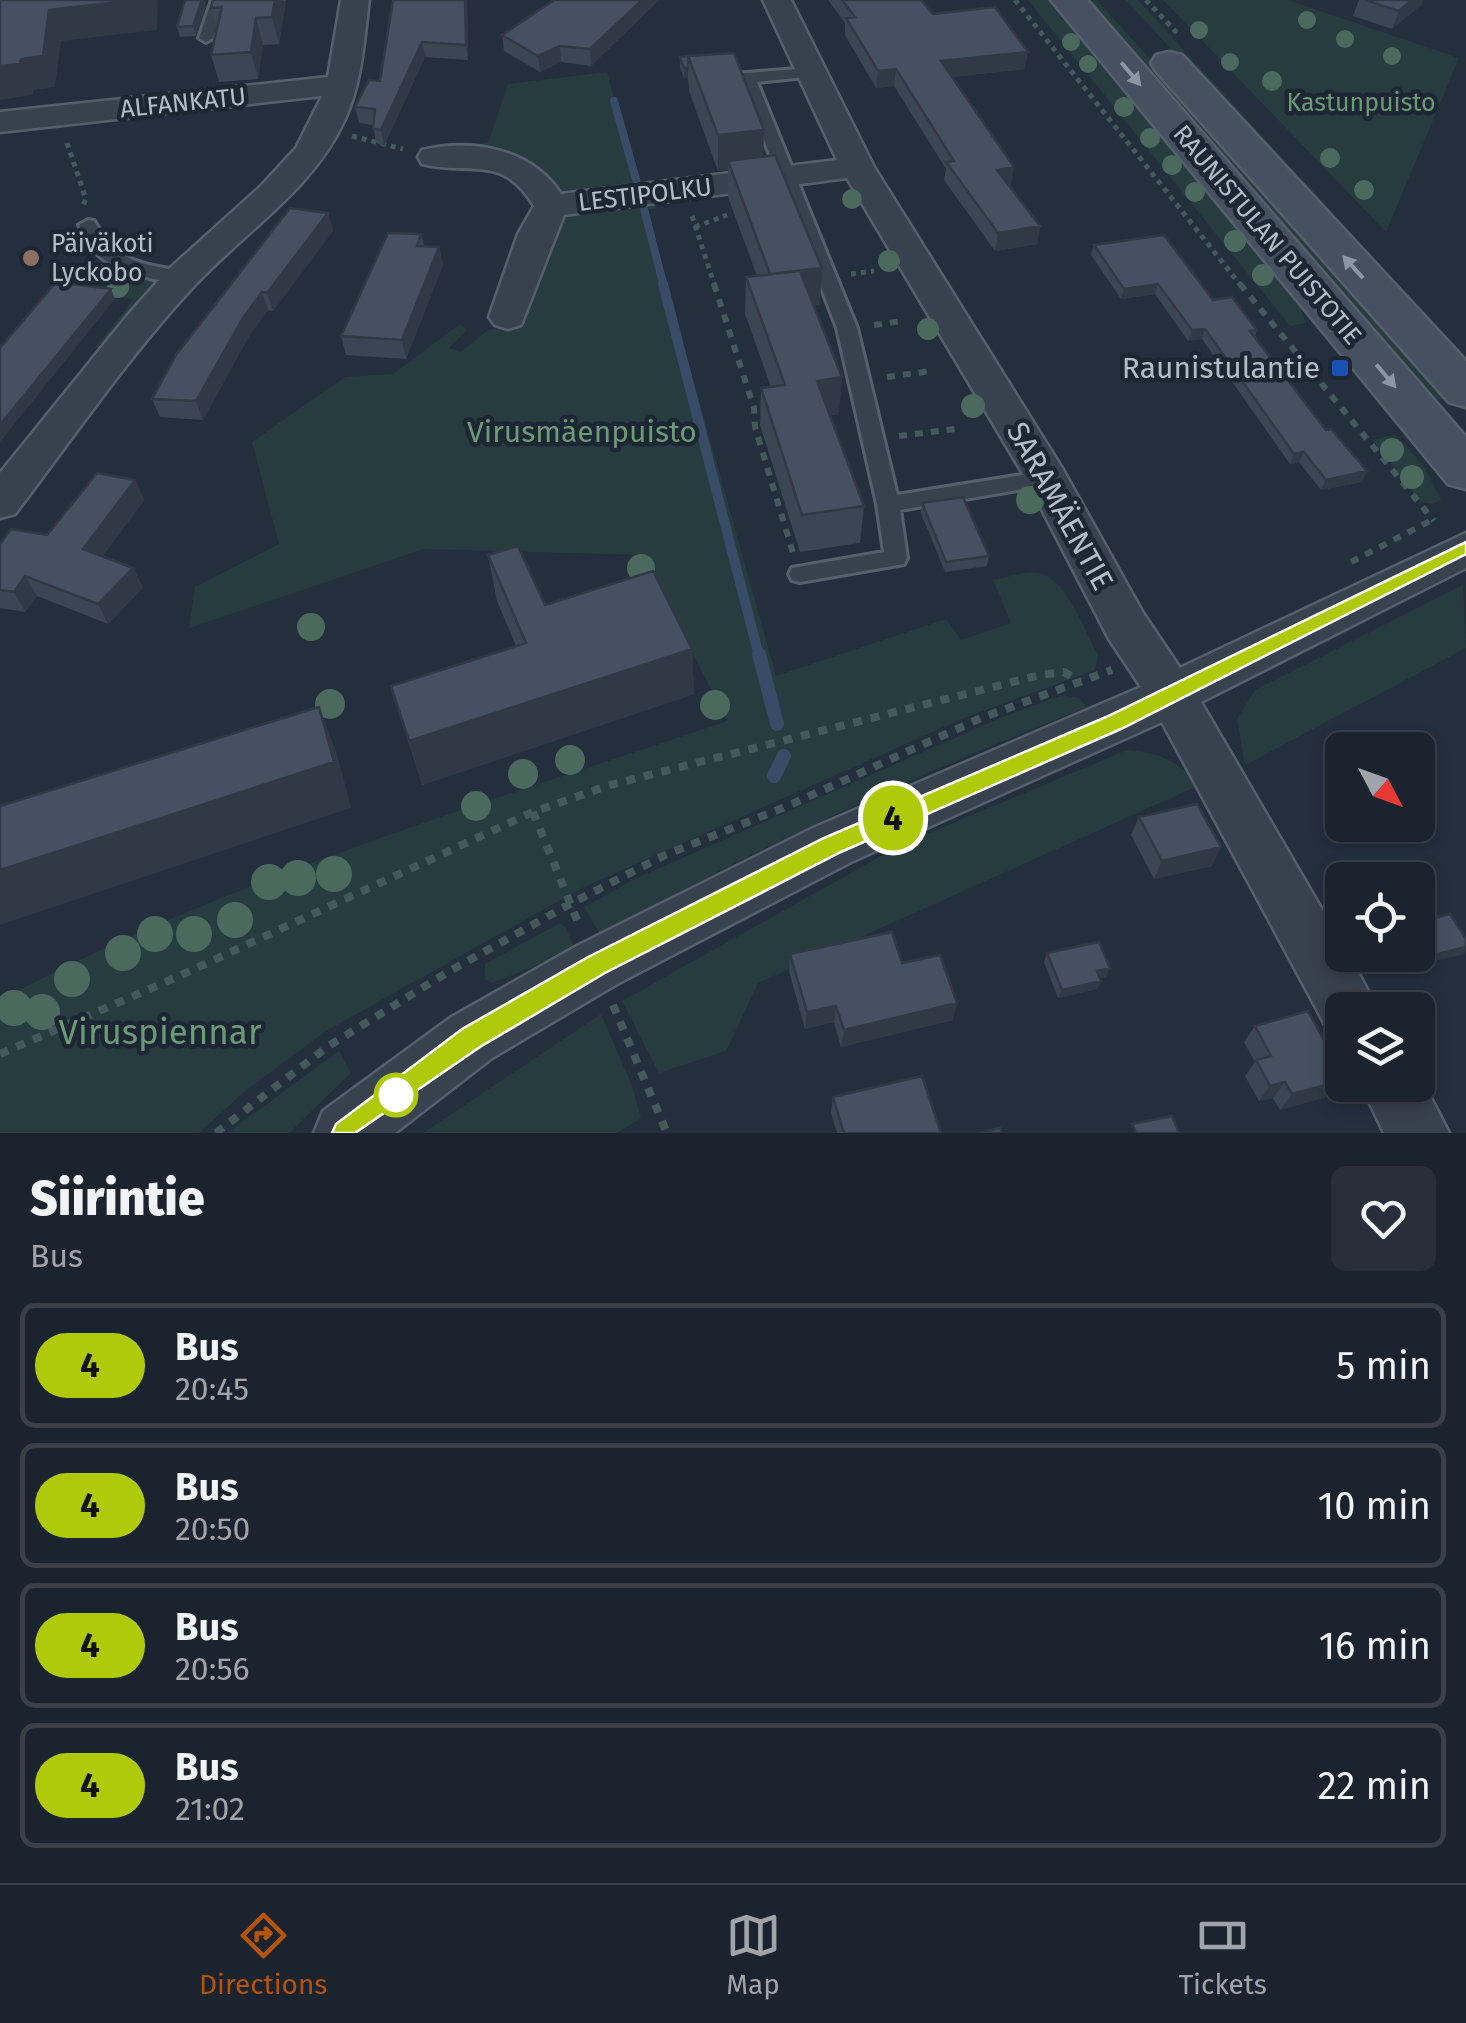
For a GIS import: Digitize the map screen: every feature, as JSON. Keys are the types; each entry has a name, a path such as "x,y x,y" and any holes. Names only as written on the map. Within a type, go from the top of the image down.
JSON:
{"main road":[{"name":"RAUNISTULAN PUISTOTIE","path":"1068,0 1466,471"},
{"name":"RAUNISTULAN PUISTOTIE","path":"1111,0 1466,390"}],"street":[{"path":"0,503 140,324 182,277 296,170 329,120 342,85 355,0"},
{"name":"SARAMÄENTIE","path":"776,0 857,167 1046,478 1126,626 1172,695 1339,992"},
{"name":"ALFANKATU","path":"12,121 342,85"},
{"path":"434,157 476,154 498,159 544,192 550,206"},
{"name":"LESTIPOLKU","path":"508,317 536,234 550,206 857,167"},
{"path":"345,1133 471,1038 597,965 832,845 1172,695 1462,551"},
{"path":"1401,1102 1418,1133"}],"lane":[{"path":"206,38 219,0 226,0"},
{"path":"710,81 810,72"},
{"path":"748,78 847,328 888,504 896,558 800,574"},
{"path":"88,225 95,244 124,266 182,277"},
{"path":"888,504 1046,478"}],"path":[{"path":"1015,0 1353,426 1462,551"},
{"path":"62,132 86,199 82,204 88,225"},
{"path":"336,132 434,157"},
{"path":"684,192 754,408 755,427 800,574"},
{"path":"0,1054 177,977 533,812 610,785 1040,674 1064,672 1080,682"},
{"path":"533,812 582,930"},
{"path":"610,997 667,1133"}],"green space":[{"path":"1028,0 1054,0 1292,289 1307,323 1290,326"},
{"path":"1084,0 1097,0 1453,398 1424,401"},
{"path":"1126,0 1138,0 1395,281 1348,242"},
{"name":"Kastunpuisto","path":"1163,0 1288,0 1459,58 1386,232"},
{"path":"607,72 638,185 568,195 465,147 488,143 508,84"},
{"path":"652,201 657,208 646,210 776,676 946,619 961,640 1011,623 993,580 1031,573 1052,579 1068,598 1098,655 1095,670 964,718 584,887 326,1031 244,1092 199,1133 0,1133 0,1000 87,956 266,880 727,721 643,555 424,549 189,628 195,587 279,544 252,442 345,377 393,374 460,324 467,330 449,348 461,352 488,330 524,325 521,314 555,221 566,214"},
{"path":"130,279 156,280 159,285 102,348 95,348 133,300 116,296"},
{"path":"1395,435 1423,464 1441,500 1433,504 1421,502 1373,440"},
{"path":"1463,585 1466,648 1245,765 1237,719 1255,690"},
{"path":"1062,695 1079,698 1087,707 840,812 601,936 584,907 637,878 998,719"},
{"path":"1127,750 1168,760 1202,784 758,983 726,1051 659,1073 622,1001 901,845"},
{"path":"560,923 575,950 492,983 485,979 485,964"},
{"path":"601,1014 632,1086 641,1118 617,1133 423,1133"},
{"path":"339,1051 351,1073 289,1133 227,1133"}],"building":[{"path":"0,0 137,0 49,10 43,56 0,66"},
{"path":"185,0 202,0 193,26 177,27"},
{"path":"213,0 275,0 272,17 256,18 251,52 211,55 222,7 211,8"},
{"path":"393,0 465,0 466,45 422,42 381,130 373,128 375,109 355,107 369,80 380,81"},
{"path":"554,0 642,0 590,49 560,46 538,56 502,35"},
{"path":"842,0 921,0 933,14 995,7 1028,52 941,61 1014,167 997,170 1040,226 998,233 946,162 954,161 896,69 878,71 846,18 855,17"},
{"path":"1365,0 1412,0 1399,11"},
{"path":"734,53 764,130 718,135 688,56"},
{"path":"688,56 688,68 684,68 680,57"},
{"path":"775,155 822,268 770,274 728,161"},
{"path":"290,208 328,213 243,318 196,401 152,399 176,355"},
{"path":"388,233 421,234 417,246 439,247 402,340 341,336"},
{"path":"1164,235 1213,300 1232,297 1257,330 1250,331 1326,430 1331,429 1367,471 1326,480 1304,452 1294,454 1205,329 1192,330 1158,284 1124,289 1094,245"},
{"path":"800,271 842,377 817,381 864,506 802,515 761,388 785,385 746,277"},
{"path":"56,282 111,289 0,425 0,348"},
{"path":"97,473 135,480 83,549 133,568 98,604 25,576 14,592 0,590 0,544 11,529 47,535"},
{"path":"963,497 989,556 946,562 922,503"},
{"path":"518,546 545,605 653,571 692,649 409,741 391,686 526,643 488,555"},
{"path":"319,707 334,762 0,870 0,806"},
{"path":"1197,804 1221,847 1162,861 1139,817"},
{"path":"1450,914 1466,939 1466,947 1435,954 1435,918"},
{"path":"892,932 902,963 940,955 957,1003 844,1030 836,1006 807,1012 790,954"},
{"path":"1099,942 1110,968 1097,971 1101,981 1062,990 1047,953"},
{"path":"1308,1011 1325,1042 1325,1085 1292,1094 1285,1082 1270,1086 1256,1060 1271,1056 1255,1026"},
{"path":"922,1076 941,1133 844,1133 833,1097"},
{"path":"1172,1116 1179,1133 1136,1133 1132,1124"}],"waterway":[{"path":"614,101 637,183"},
{"path":"643,205 664,287"},
{"path":"663,284 759,656"},
{"path":"759,654 777,724"},
{"path":"774,776 784,756"}],"bus line":[{"name":"4","path":"345,1133 471,1038 597,965 832,845 1113,723 1466,549"}],"place":[{"name":"Päiväkoti Lyckobo","path":"31,258"},
{"name":"Raunistulantie","path":"1340,368"}],"park label":[{"name":"Virusmäenpuisto","path":"582,432"},
{"name":"Viruspiennar","path":"160,1032"}]}
